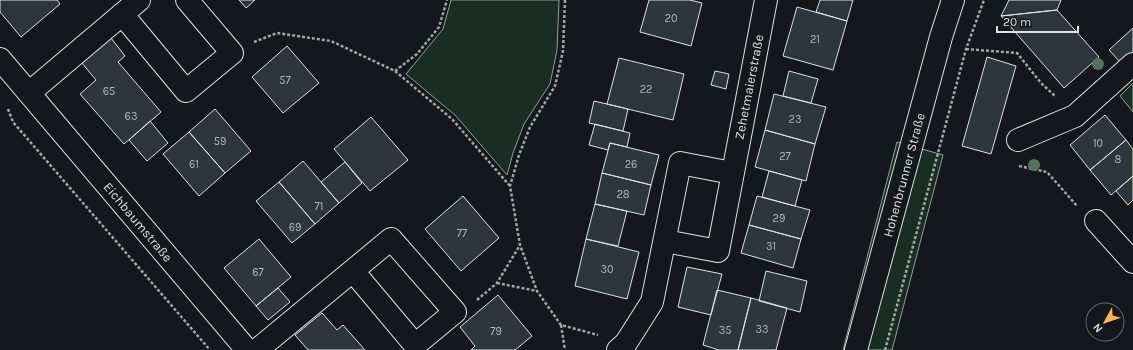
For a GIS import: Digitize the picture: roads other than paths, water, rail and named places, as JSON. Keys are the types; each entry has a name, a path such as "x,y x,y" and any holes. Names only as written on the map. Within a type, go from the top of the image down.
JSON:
{"street":[{"path":"29,93 139,0"},
{"path":"122,14 186,91 232,53 187,0"},
{"name":"Zehetmaierstraße","path":"666,241 718,251 766,0"},
{"name":"Hohenbrunner Straße","path":"856,350 938,45 952,0"},
{"name":"Eichbaumstraße","path":"0,59 247,350"},
{"path":"1018,140 1076,116 1133,64"},
{"path":"622,346 652,302 666,241 680,163 732,173"},
{"path":"1096,221 1133,262"},
{"path":"257,350 391,239 455,312 415,345 353,271"}]}
